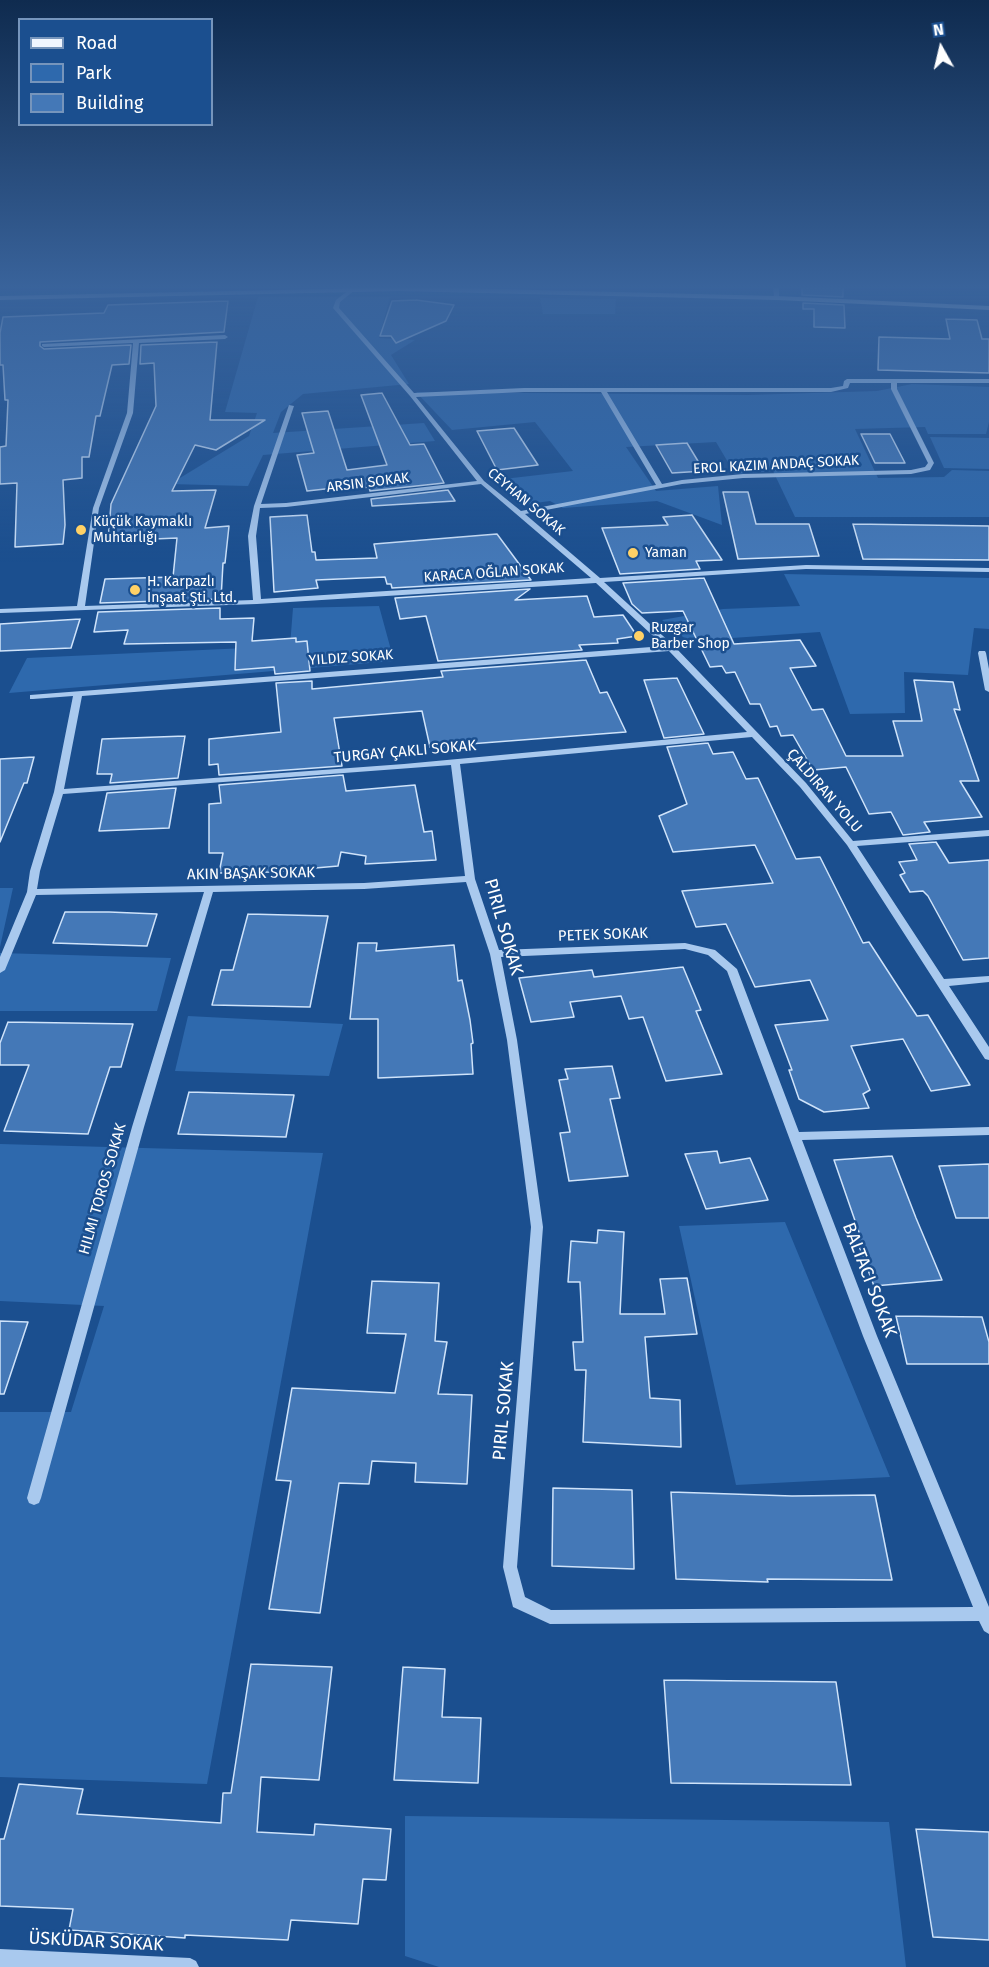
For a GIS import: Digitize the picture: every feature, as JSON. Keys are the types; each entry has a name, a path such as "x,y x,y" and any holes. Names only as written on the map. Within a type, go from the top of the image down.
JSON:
{"street":[{"path":"81,608 96,508 130,412 133,379"},
{"name":"CEYHAN SOKAK","path":"397,379 482,482 671,648 804,785 851,844 989,1056"},
{"path":"412,395 603,390 831,390 846,387 847,381 989,381"},
{"path":"519,513 659,485 743,476 911,472 928,469 931,463 894,389 894,381"},
{"path":"603,390 659,485"},
{"path":"257,602 252,536 257,506 291,406"},
{"path":"257,506 482,482"},
{"name":"KARACA OĞLAN SOKAK","path":"0,611 257,602 806,567 989,570"},
{"path":"33,697 671,648"},
{"path":"982,653 989,690"},
{"path":"0,970 32,892 35,871 59,792 78,693"},
{"path":"59,792 455,761 753,734"},
{"path":"455,761 470,879 495,954 512,1040 537,1227 510,1567 518,1602 550,1617 986,1620 870,1336 795,1136 989,1131"},
{"path":"851,844 989,833"},
{"path":"32,892 364,886 470,879"},
{"name":"HILMI TOROS SOKAK","path":"34,1498 138,1127 209,890"},
{"name":"PETEK SOKAK","path":"495,954 685,946 711,952 732,969 795,1136"},
{"path":"942,983 989,979"},
{"name":"ÜSKÜDAR SOKAK","path":"0,1958 190,1967"}],"green space":[{"path":"235,379 406,379 409,384 303,394 281,412 273,433 424,423 435,441 263,455 248,486 170,484 249,436 257,413 225,412"},
{"path":"912,384 989,387 989,422 986,434 928,434 925,427 855,429 878,478 944,477 952,470 989,471 989,517 795,517 773,471 735,474 716,442 626,447 656,491 718,486 722,525 657,501 563,508 550,501 520,505 495,480 573,471 535,422 452,430 416,392 748,395 877,391"},
{"path":"930,437 989,438 989,469 944,468"},
{"path":"784,574 989,578 989,629 974,628 968,675 904,672 905,713 850,714 820,632 688,641 662,620 723,609 800,606"},
{"path":"379,606 394,661 9,693 27,658 290,646 293,608"},
{"path":"0,888 13,888 0,947"},
{"path":"0,953 171,958 157,1011 0,1011"},
{"path":"188,1016 343,1024 329,1076 175,1071"},
{"path":"0,1144 323,1153 207,1784 0,1777 0,1412 71,1412 104,1306 0,1301"},
{"path":"785,1222 890,1477 736,1485 679,1226"},
{"path":"405,1816 889,1822 906,1967 439,1967 405,1956"}],"building":[{"path":"4,379 109,379 100,416 96,416 89,457 82,457 82,478 63,480 65,525 63,544 15,547 17,483 0,484 0,447 6,446 8,400 5,400"},
{"path":"155,379 214,379 210,420 265,420 216,450 195,445 172,491 216,490 205,528 229,526 225,563 223,563 221,599 100,603 105,579 173,577 177,538 108,541 111,504 156,406"},
{"path":"382,393 410,445 424,444 444,483 370,491 369,487 345,490 343,487 307,491 297,455 314,453 302,413 328,411 347,470 387,465 361,395"},
{"path":"514,428 538,465 497,470 477,431"},
{"path":"861,434 890,434 905,463 875,463"},
{"path":"687,443 704,471 672,473 656,445"},
{"path":"448,490 455,501 372,506 371,499"},
{"path":"723,492 748,492 756,524 809,524 819,556 738,559"},
{"path":"307,515 312,552 315,552 316,560 377,558 374,544 497,534 531,580 392,588 391,584 387,584 385,577 316,580 318,588 274,592 270,517"},
{"path":"692,515 722,560 696,561 700,569 620,574 602,528 668,525 663,517"},
{"path":"853,524 989,526 989,560 863,559"},
{"path":"704,578 734,644 800,640 816,666 790,668 812,710 823,709 846,756 903,756 893,721 922,721 914,680 953,682 960,710 954,709 979,781 960,781 982,817 924,822 930,832 903,835 891,812 869,814 846,767 813,770 793,735 781,736 777,726 770,727 760,704 750,704 735,672 726,673 722,666 710,667 683,611 642,613 632,604 623,583"},
{"path":"530,589 515,600 587,596 594,617 623,615 637,636 617,639 618,643 579,645 582,650 438,661 426,616 400,619 395,598"},
{"path":"220,608 220,619 254,618 252,641 296,638 296,642 307,641 310,671 275,674 274,667 235,670 236,642 124,644 128,630 94,632 98,612"},
{"path":"80,619 71,648 0,651 0,624"},
{"path":"586,660 600,693 607,692 626,732 430,747 422,711 334,718 342,766 219,775 218,764 209,765 209,739 281,732 276,683 312,681 312,689 443,677 441,671"},
{"path":"677,678 704,734 664,738 644,680"},
{"path":"185,736 178,778 110,783 112,774 97,774 102,739"},
{"path":"708,743 713,754 733,752 746,779 758,778 796,859 820,857 863,943 869,942 917,1016 928,1015 970,1085 931,1091 903,1039 851,1046 870,1090 863,1094 869,1108 824,1112 799,1099 789,1070 792,1070 775,1025 828,1020 810,980 755,987 726,924 696,927 682,891 773,883 755,845 673,852 659,816 687,804 667,747"},
{"path":"34,757 27,783 24,783 0,842 0,759"},
{"path":"343,775 346,791 415,785 424,832 432,831 436,860 365,864 366,856 341,852 338,866 270,872 219,873 223,853 209,853 209,804 221,803 219,785"},
{"path":"176,788 169,828 99,831 107,793"},
{"path":"936,842 949,863 989,860 989,958 963,960 928,896 923,891 910,892 900,875 905,873 899,862 917,860 909,844"},
{"path":"65,912 157,914 147,946 53,943"},
{"path":"248,914 328,916 310,1007 212,1005 221,970 233,970"},
{"path":"358,943 377,943 376,951 454,945 458,981 462,980 470,1020 473,1074 378,1078 378,1019 350,1019"},
{"path":"683,967 701,1010 696,1011 722,1074 666,1081 643,1017 629,1019 621,996 570,1002 574,1017 531,1022 519,978 592,970 594,977"},
{"path":"8,1022 133,1024 121,1067 110,1067 88,1134 4,1131 29,1065 0,1065 0,1043"},
{"path":"612,1066 620,1098 610,1099 628,1176 569,1181 560,1133 570,1132 559,1080 568,1079 565,1069"},
{"path":"189,1092 294,1095 286,1137 178,1134"},
{"path":"717,1151 720,1163 750,1158 768,1200 706,1209 685,1154"},
{"path":"892,1156 942,1280 874,1286 856,1238 861,1238 834,1160"},
{"path":"989,1164 989,1218 956,1218 939,1166"},
{"path":"598,1230 624,1232 620,1314 665,1314 660,1279 687,1278 697,1334 645,1337 650,1398 680,1400 681,1447 583,1442 586,1370 575,1370 573,1342 583,1342 580,1282 568,1282 571,1241 597,1243"},
{"path":"372,1281 439,1283 435,1341 447,1342 438,1394 472,1395 467,1484 415,1482 416,1463 372,1461 369,1484 339,1483 320,1613 269,1609 291,1481 276,1480 292,1388 395,1393 406,1334 367,1333"},
{"path":"896,1316 982,1317 989,1342 989,1364 907,1364"},
{"path":"0,1321 28,1322 4,1394 0,1394"},
{"path":"553,1488 632,1490 634,1569 552,1566"},
{"path":"671,1492 792,1496 875,1495 892,1580 767,1579 768,1582 676,1579"},
{"path":"251,1664 332,1667 319,1780 261,1777 257,1832 314,1835 315,1824 391,1829 386,1880 363,1879 358,1924 291,1920 288,1940 185,1935 185,1938 69,1930 73,1909 0,1906 0,1839 4,1839 19,1784 83,1789 77,1814 221,1823 223,1793 231,1793"},
{"path":"403,1667 445,1669 442,1717 481,1718 478,1783 394,1780"},
{"path":"664,1680 836,1682 851,1785 671,1783"},
{"path":"916,1829 989,1832 989,1940 933,1937"}],"place":[{"name":"Küçük Kaymaklı Muhtarlığı","path":"81,530"},
{"name":"Yaman","path":"633,553"},
{"name":"H. Karpazlı İnşaat Şti. Ltd.","path":"135,590"},
{"name":"Ruzgar Barber Shop","path":"639,636"}]}
